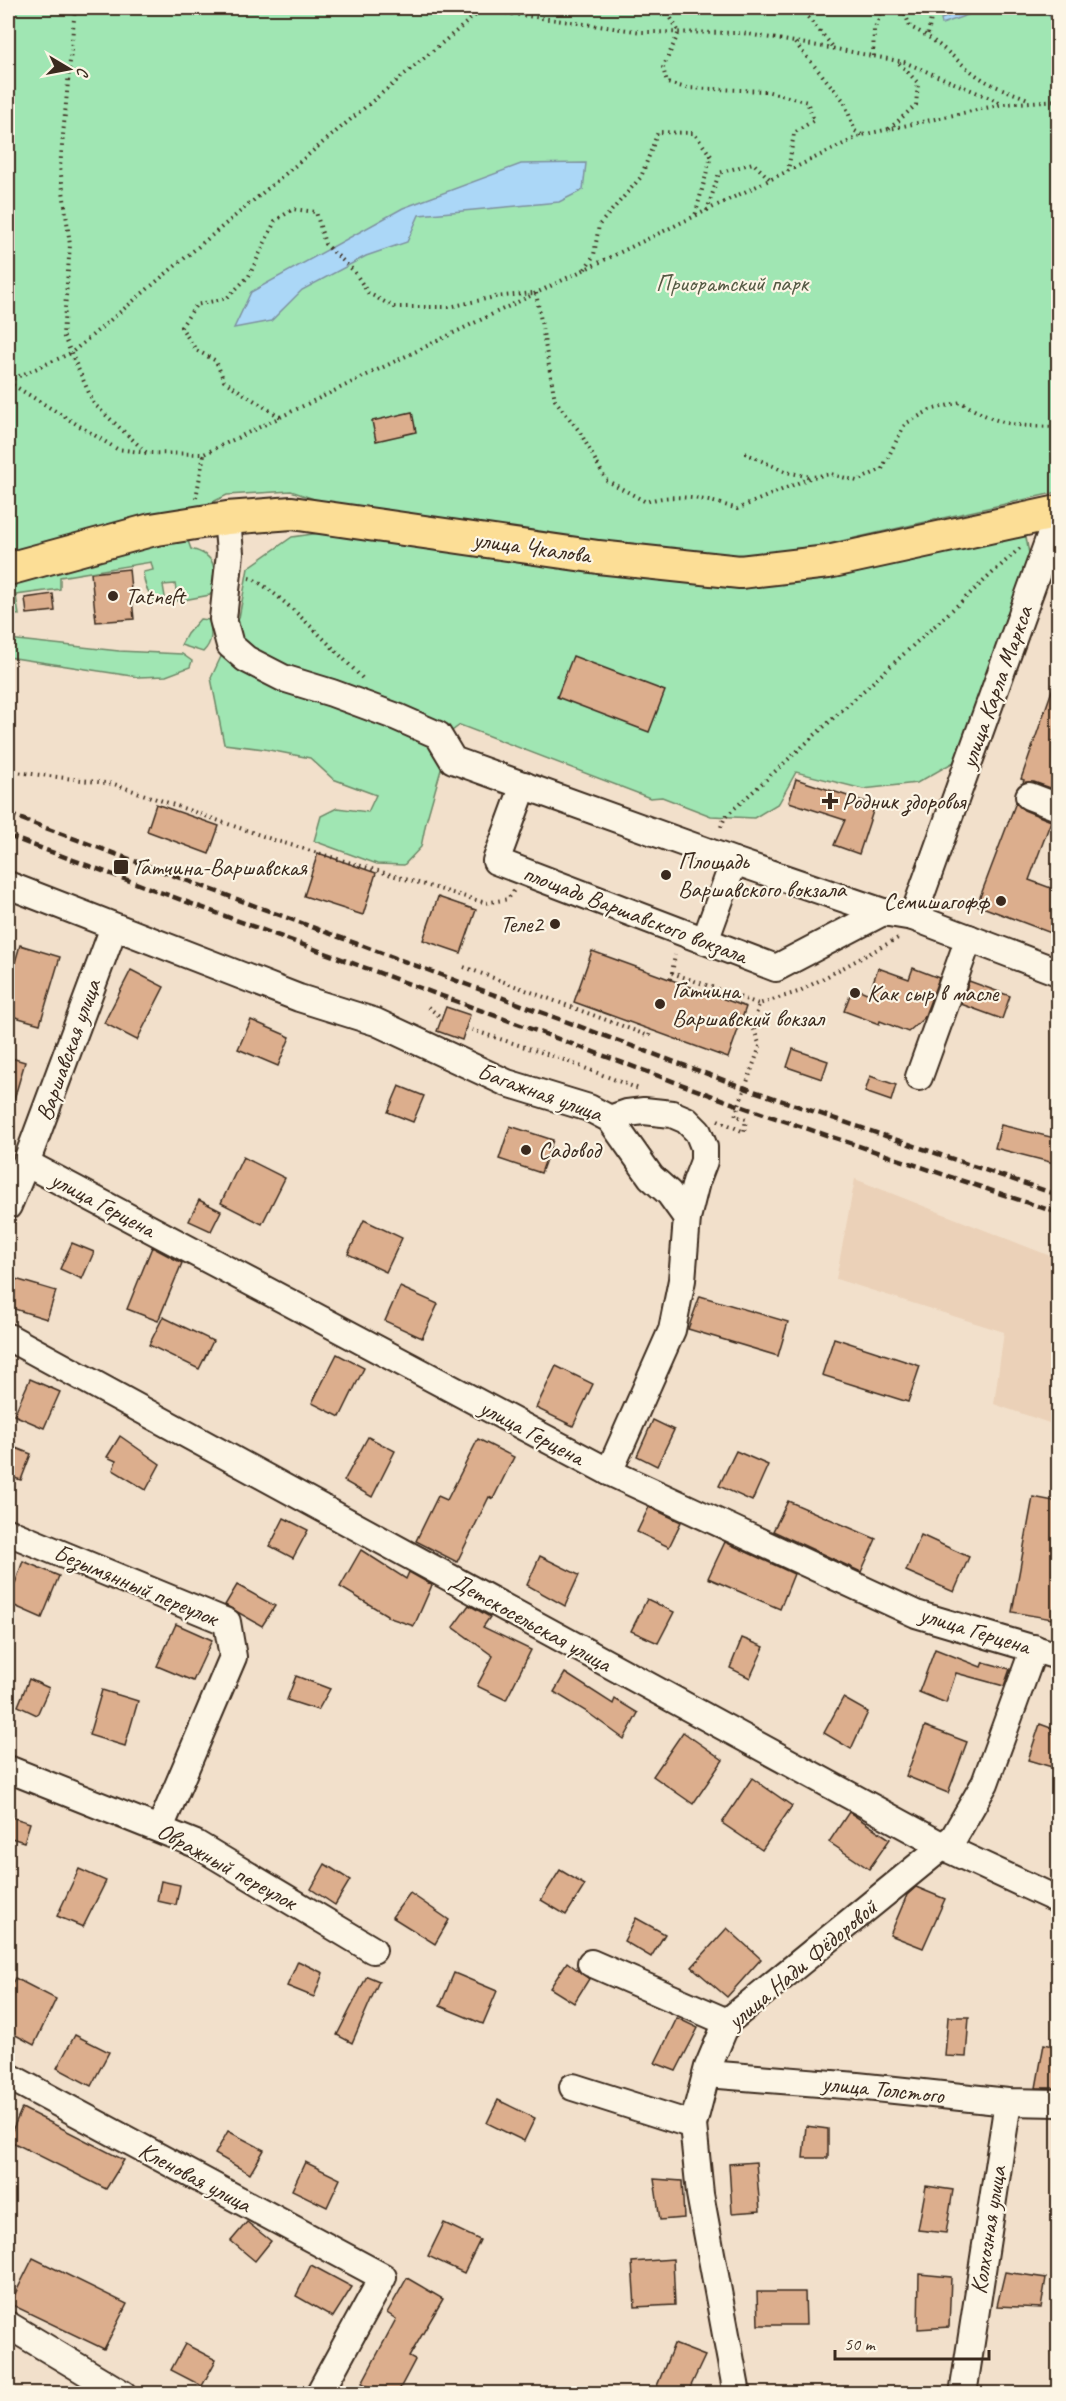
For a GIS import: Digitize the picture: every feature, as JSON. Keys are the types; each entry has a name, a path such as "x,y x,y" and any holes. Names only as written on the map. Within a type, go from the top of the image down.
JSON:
{"main road":[{"name":"улица Чкалова","path":"8,569 151,530 227,518 292,513 598,557 740,572 828,562 1059,513"}],"street":[{"name":"улица Карла Маркса","path":"907,927 1059,513"},
{"path":"227,518 230,552 223,618 230,645 246,659 284,678 332,693 438,735 453,760 883,912 907,927 969,938 1059,972"},
{"name":"площадь Варшавского вокзала","path":"524,785 496,861 776,968 883,912"},
{"path":"1029,796 1059,807"},
{"path":"705,941 734,861"},
{"name":"Багажная улица","path":"8,885 299,998 376,1022 507,1083 589,1108 610,1119 627,1113 644,1111 672,1114 686,1120 698,1132 704,1147 704,1161 687,1218 682,1280 672,1330 609,1472"},
{"name":"Варшавская улица","path":"8,1206 114,927"},
{"path":"919,1077 969,938"},
{"path":"610,1119 651,1177 669,1193 687,1218"},
{"name":"улица Герцена","path":"26,1163 609,1472 915,1614 1059,1656"},
{"path":"669,1193 680,1191 696,1182"},
{"name":"Детскосельская улица","path":"8,1337 943,1846 1059,1900"},
{"name":"Безымянный переулок","path":"8,1532 227,1622 233,1657 160,1828"},
{"name":"улица Нади Фёдоровой","path":"737,2394 700,2194 693,2125 707,2074 727,2022 954,1837 985,1783 1034,1648"},
{"name":"Овражный переулок","path":"8,1769 196,1844 373,1950"},
{"path":"591,1963 727,2022"},
{"name":"улица Толстого","path":"707,2074 857,2086 1008,2102 1059,2103"},
{"name":"Кленовая улица","path":"8,2076 382,2277 319,2394"},
{"path":"573,2087 693,2125"},
{"name":"Колхозная улица","path":"963,2394 1008,2102"},
{"path":"8,2325 123,2394"}],"path":[{"path":"75,8 60,167 70,245 63,335 94,404 147,453"},
{"path":"470,8 642,32 742,33 836,49 915,66 1004,104"},
{"path":"8,382 71,353 478,10 484,8"},
{"path":"665,8 679,32"},
{"path":"800,8 836,49"},
{"path":"873,56 874,30 883,8"},
{"path":"903,8 910,27 928,34 951,57 985,81 1034,101"},
{"path":"928,34 933,8"},
{"path":"679,32 663,68 667,83 687,88 766,91 807,102 814,120 794,133 788,171"},
{"path":"794,42 844,101 855,131 862,135"},
{"path":"889,129 916,105 918,83 896,61"},
{"path":"8,382 117,449 147,453 204,454 862,135 1004,104 1059,100"},
{"path":"584,270 594,255 599,225 641,177 658,132 694,133 711,156 694,216"},
{"path":"707,211 719,173 753,163 771,180"},
{"path":"280,417 225,381 216,361 196,350 181,327 196,305 227,298 249,276 275,221 293,209 316,212 325,244 354,271 368,293 394,307 450,307 495,297 536,293"},
{"path":"536,293 555,400 580,432 606,480 646,502 663,496 721,503 736,508 812,477 831,474 857,481 882,469 905,424 930,410 961,402 984,417 1015,426 1059,427"},
{"path":"745,453 786,472 812,477"},
{"path":"192,523 204,454"},
{"path":"721,827 724,817 1023,544"},
{"path":"228,573 256,579 338,652 366,683"},
{"path":"8,771 114,784 274,840 486,903 508,899 526,872"},
{"path":"672,973 759,1004 798,992 907,927"},
{"path":"670,979 675,955"},
{"path":"464,967 649,1036 651,1030"},
{"path":"713,1118 744,1132 746,1119 735,1116 760,1046 753,1027 759,1004"},
{"path":"428,1007 442,1018"},
{"path":"466,1028 556,1057 640,1089"}],"shaded area":[{"path":"855,1179 1058,1259 1058,1426 994,1404 1004,1332 836,1279"}],"green space":[{"name":"Приоратский парк","path":"8,8 1058,8 1058,492 748,562 360,515 291,491 227,495 182,517 8,556"},
{"path":"341,530 651,574 1025,532 1031,564 954,762 917,783 863,789 796,772 779,803 754,818 711,816 662,797 650,798 460,725 452,731 421,847 404,865 377,864 314,841 321,816 337,808 368,812 376,795 333,779 310,758 224,744 211,678 239,618 248,568 292,537"},
{"path":"180,540 188,541 191,549 199,551 212,561 217,585 210,595 178,601 175,584 163,585 166,603 155,601 146,588 143,572 153,570 151,562 60,577 60,589 16,595 19,615 8,614 8,581 113,554"},
{"path":"200,619 209,620 211,629 210,641 203,652 181,645"},
{"path":"8,639 119,651 182,654 192,661 190,667 166,676 138,677 8,657"}],"water":[{"path":"971,8 987,8 942,24 941,19"},
{"path":"1044,8 1058,8 1058,29"},
{"path":"586,163 583,190 559,202 419,215 407,242 366,256 302,290 271,321 234,328 251,292 403,208 521,164"}],"building":[{"path":"412,412 416,432 376,441 372,421"},
{"name":"Tatneft","path":"129,569 134,619 96,622 91,573"},
{"path":"53,594 55,611 27,614 25,598"},
{"path":"573,656 665,691 649,732 557,697"},
{"path":"1056,679 1059,680 1059,791 1034,782 1023,783 1024,780 1021,779"},
{"path":"796,779 875,805 859,854 834,845 845,820 789,802"},
{"path":"1016,802 1024,810 1051,821 1029,880 1059,891 1059,936 977,905"},
{"path":"156,804 219,826 209,854 147,831"},
{"path":"318,853 376,873 363,915 304,896"},
{"path":"438,897 476,910 461,953 423,940"},
{"path":"20,945 60,957 40,1024 8,1015 8,987"},
{"name":"Гатчина Варшавский вокзал","path":"592,951 746,1007 728,1058 574,1002"},
{"path":"878,968 909,979 913,968 939,978 924,1018 908,1032 844,1011 853,987 869,994"},
{"path":"131,970 164,987 137,1040 104,1023"},
{"path":"969,981 1010,996 1002,1019 961,1004"},
{"path":"446,1007 470,1015 462,1040 437,1031"},
{"path":"251,1020 290,1037 278,1066 238,1049"},
{"path":"793,1049 828,1061 822,1079 787,1067"},
{"path":"8,1057 25,1062 12,1106 8,1105"},
{"path":"870,1076 896,1085 891,1101 865,1092"},
{"path":"399,1086 424,1096 413,1122 388,1112"},
{"path":"1001,1125 1059,1139 1054,1163 995,1148"},
{"name":"Садовод","path":"510,1126 553,1140 541,1173 499,1159"},
{"path":"243,1157 285,1178 262,1224 221,1203"},
{"path":"199,1200 221,1211 211,1231 189,1221"},
{"path":"364,1220 402,1238 386,1272 348,1254"},
{"path":"72,1243 94,1252 82,1279 60,1269"},
{"path":"152,1247 182,1263 158,1321 127,1309"},
{"path":"12,1278 56,1291 47,1319 8,1307 8,1291"},
{"path":"400,1287 438,1304 422,1338 385,1321"},
{"path":"700,1296 788,1322 778,1356 688,1329"},
{"path":"163,1317 213,1341 199,1369 149,1345"},
{"path":"834,1338 920,1366 908,1402 822,1375"},
{"path":"337,1354 364,1368 340,1417 312,1403"},
{"path":"556,1366 593,1384 573,1426 536,1408"},
{"path":"30,1379 60,1392 44,1428 14,1415"},
{"path":"653,1420 674,1430 657,1466 637,1456"},
{"path":"120,1436 160,1464 146,1490 113,1470 116,1461 107,1457"},
{"path":"368,1437 395,1451 372,1497 344,1481"},
{"path":"478,1439 514,1457 493,1499 489,1497 457,1562 416,1541 438,1496 447,1500"},
{"path":"8,1445 31,1454 21,1480 8,1476"},
{"path":"736,1451 768,1465 752,1501 719,1486"},
{"path":"1033,1497 1059,1502 1059,1582 1052,1619 1012,1612"},
{"path":"788,1501 876,1539 861,1572 773,1531"},
{"path":"649,1507 681,1522 669,1547 637,1532"},
{"path":"284,1518 308,1530 293,1558 270,1546"},
{"path":"921,1535 969,1557 954,1592 906,1571"},
{"path":"725,1542 794,1574 780,1609 708,1578"},
{"path":"361,1550 406,1579 409,1572 432,1585 414,1626 387,1617 340,1587"},
{"path":"540,1556 579,1575 565,1606 527,1585"},
{"path":"23,1561 59,1576 42,1618 8,1603"},
{"path":"237,1585 275,1606 262,1626 225,1605"},
{"path":"647,1599 674,1612 658,1643 631,1631"},
{"path":"469,1605 490,1617 483,1627 531,1650 506,1700 477,1686 493,1656 453,1627"},
{"path":"176,1624 212,1640 193,1681 157,1666"},
{"path":"742,1638 764,1647 750,1678 730,1668"},
{"path":"935,1649 981,1667 983,1662 1010,1669 1004,1686 956,1673 946,1703 919,1692"},
{"path":"565,1673 613,1704 615,1699 638,1713 624,1739 554,1692"},
{"path":"296,1676 330,1689 318,1710 287,1700"},
{"path":"29,1679 49,1688 37,1715 18,1706"},
{"path":"102,1690 138,1701 125,1746 89,1735"},
{"path":"843,1698 868,1712 851,1749 824,1733"},
{"path":"1040,1724 1059,1731 1059,1745 1052,1767 1028,1760"},
{"path":"925,1726 967,1742 948,1793 906,1776"},
{"path":"683,1732 723,1760 693,1804 653,1776"},
{"path":"752,1778 792,1806 762,1850 722,1823"},
{"path":"849,1812 890,1839 869,1869 829,1842"},
{"path":"8,1816 30,1823 24,1842 8,1837"},
{"path":"325,1864 350,1880 335,1905 311,1889"},
{"path":"79,1869 106,1881 83,1927 57,1916"},
{"path":"560,1870 585,1885 566,1915 541,1900"},
{"path":"161,1881 180,1885 176,1905 157,1901"},
{"path":"916,1887 945,1899 923,1948 890,1935 907,1895"},
{"path":"410,1893 449,1920 435,1944 392,1917"},
{"path":"636,1918 665,1934 651,1957 624,1941"},
{"path":"727,1928 761,1959 727,1997 692,1967"},
{"path":"298,1961 323,1973 314,1997 287,1986"},
{"path":"567,1962 589,1979 574,2003 550,1988"},
{"path":"454,1973 497,1991 483,2024 440,2006"},
{"path":"367,1976 379,1981 352,2043 337,2035"},
{"path":"15,1978 56,1999 34,2045 8,2031 8,1993"},
{"path":"948,2017 969,2017 966,2057 945,2056"},
{"path":"677,2018 698,2028 676,2071 655,2063"},
{"path":"75,2035 109,2052 91,2086 57,2068"},
{"path":"1044,2044 1059,2047 1059,2088 1036,2088"},
{"path":"498,2100 535,2118 524,2141 487,2123"},
{"path":"22,2108 124,2160 106,2189 8,2140"},
{"path":"806,2126 828,2129 828,2158 803,2158"},
{"path":"228,2131 264,2150 250,2174 215,2154"},
{"path":"305,2162 340,2179 327,2207 292,2190"},
{"path":"756,2162 760,2211 732,2213 729,2164"},
{"path":"654,2179 682,2181 684,2218 660,2220"},
{"path":"926,2186 953,2190 946,2233 918,2230"},
{"path":"247,2222 271,2241 255,2261 231,2241"},
{"path":"444,2223 480,2240 464,2273 428,2256"},
{"path":"33,2258 127,2304 104,2349 10,2304"},
{"path":"673,2259 675,2305 635,2307 632,2262"},
{"path":"311,2265 352,2287 333,2317 296,2296"},
{"path":"1005,2272 1046,2278 1041,2308 997,2306"},
{"path":"919,2274 951,2277 949,2327 918,2329"},
{"path":"407,2278 443,2299 409,2357 415,2360 397,2394 381,2394 362,2383 396,2319 387,2313"},
{"path":"757,2292 805,2292 806,2325 758,2325"},
{"path":"185,2344 216,2360 202,2386 171,2370"},
{"path":"674,2344 705,2356 687,2394 671,2394 657,2386"}],"railway":[{"path":"8,814 745,1088 1058,1195"},
{"path":"8,836 740,1106 1058,1213"}],"place":[{"name":"Tatneft","path":"113,596"},
{"name":"Родник здоровья","path":"830,801"},
{"name":"Гатчина-Варшавская","path":"121,867"},
{"name":"Площадь Варшавского вокзала","path":"666,875"},
{"name":"Семишагофф","path":"1001,901"},
{"name":"Теле2","path":"555,924"},
{"name":"Как сыр в масле","path":"855,993"},
{"name":"Гатчина Варшавский вокзал","path":"660,1004"},
{"name":"Садовод","path":"526,1150"}]}
